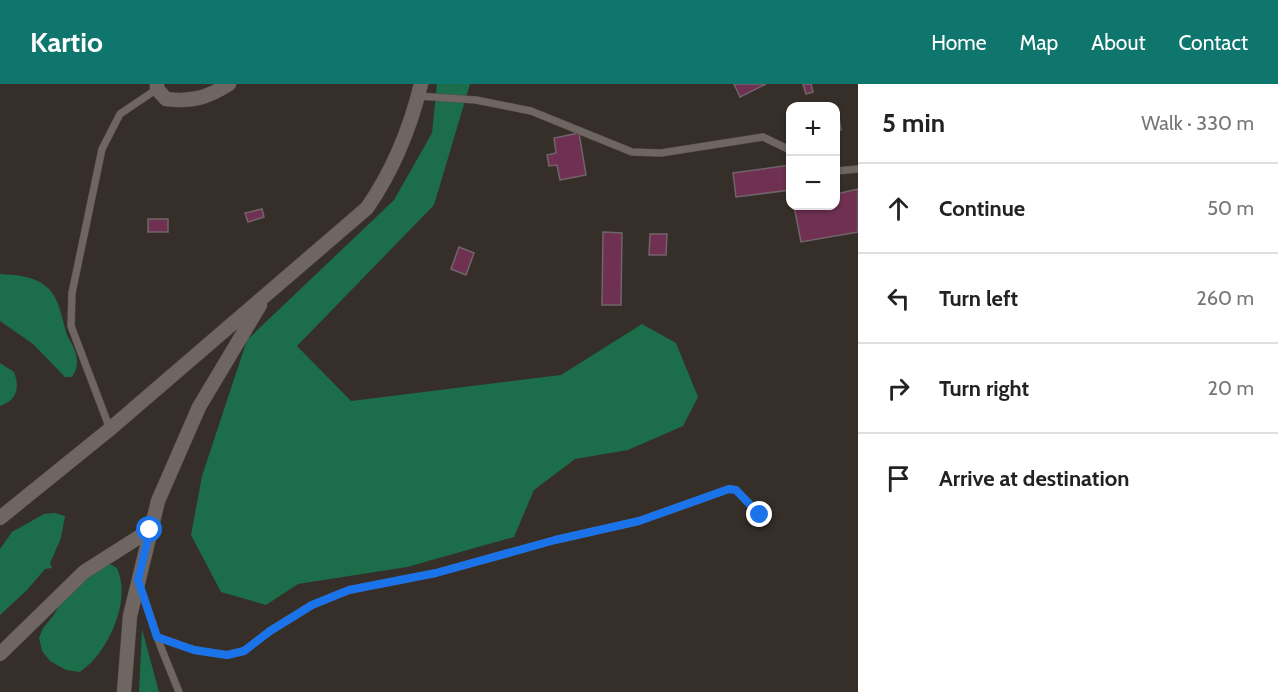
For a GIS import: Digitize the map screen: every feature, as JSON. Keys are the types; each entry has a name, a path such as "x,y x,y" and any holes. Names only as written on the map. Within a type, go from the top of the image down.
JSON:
{"street":[{"path":"157,86 166,99 190,101 219,91 229,84"},
{"path":"0,518 110,429 367,208 384,183 401,149 420,90"},
{"path":"124,692 130,616 158,501 199,407 265,295"},
{"path":"0,654 84,572 150,530"}],"lane":[{"path":"110,429 71,326 72,293 102,148 120,114 157,86"},
{"path":"420,90 531,111 632,152 661,153 763,137 786,148"},
{"path":"840,171 858,169"},
{"path":"157,637 194,650 227,655 244,651 270,631 312,605 349,590 436,573 555,540 619,526 699,501 729,489 736,490 760,515"},
{"path":"138,580 179,692"}],"green space":[{"path":"437,84 470,84 434,205 297,346 351,401 561,375 642,324 676,343 698,397 683,426 628,450 575,459 534,490 514,537 407,567 298,584 266,605 221,592 191,535 202,476 247,340 394,200 432,133"},
{"path":"0,274 38,281 53,294 75,352 77,366 72,377 65,377 33,344 0,321"},
{"path":"0,363 14,372 17,388 13,397 0,406"},
{"path":"55,513 65,516 61,538 50,563 52,568 45,569 27,590 0,615 0,549 12,532 44,514"},
{"path":"108,563 117,568 121,581 121,596 115,625 100,652 90,663 80,672 66,670 50,661 42,651 39,638 43,628 61,603 82,581"},
{"path":"142,629 159,692 139,692"}],"building":[{"path":"734,84 766,84 740,97"},
{"path":"803,84 811,84 813,92 806,94"},
{"path":"579,133 586,175 560,180 557,165 549,166 547,155 556,153 554,138"},
{"path":"786,166 786,191 736,197 733,173"},
{"path":"858,189 858,232 801,242 795,210 840,210 840,193"},
{"path":"262,209 264,217 248,222 245,213"},
{"path":"148,219 168,219 168,232 148,232"},
{"path":"603,232 622,233 621,305 602,305"},
{"path":"650,234 667,234 666,255 649,255"},
{"path":"459,247 474,253 466,275 451,269"}],"route":[{"path":"150,530 138,580 157,637 194,650 227,655 244,651 270,631 312,605 349,590 436,573 555,540 639,521 729,489 736,490 760,515"}]}
